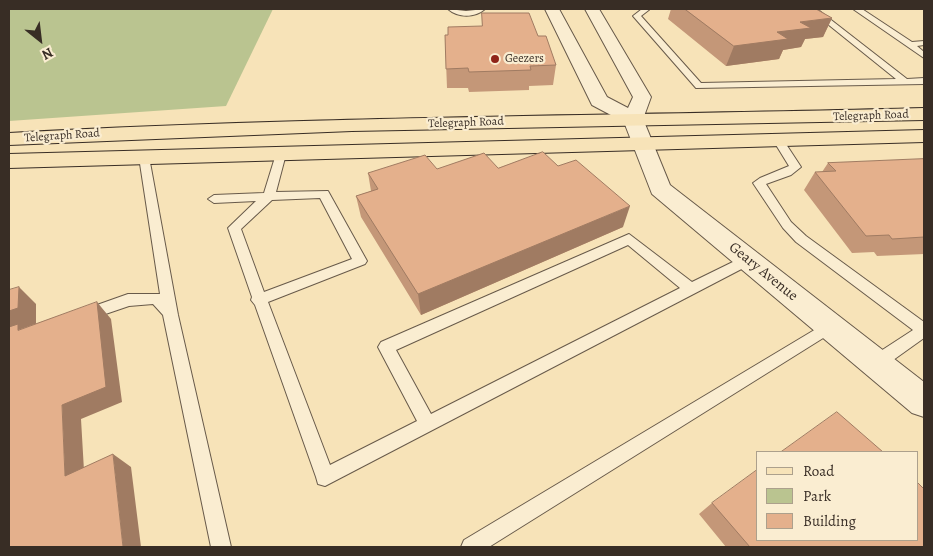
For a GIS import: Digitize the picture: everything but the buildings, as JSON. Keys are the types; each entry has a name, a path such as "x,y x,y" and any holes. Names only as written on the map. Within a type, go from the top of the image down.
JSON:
{"main road":[{"name":"Telegraph Road","path":"9,139 110,132 924,114"},
{"name":"Telegraph Road","path":"9,161 924,136"}],"street":[{"path":"552,9 599,101 633,119 642,97 592,9"},
{"name":"Geary Avenue","path":"633,119 660,189 924,402"}],"lane":[{"path":"452,9 464,13 493,9"},
{"path":"646,9 637,16 699,86 924,82"},
{"path":"813,9 904,81"},
{"path":"857,9 924,56"},
{"path":"910,45 924,43"},
{"path":"778,140 796,167 790,173 768,176 759,183 787,225 801,239 924,330 876,363"},
{"path":"281,154 269,196 234,228 258,300 325,478 748,260"},
{"path":"144,157 172,318 221,547"},
{"path":"214,199 324,194 360,261 258,300"},
{"path":"427,424 386,347 629,239 691,289"},
{"path":"73,319 128,300 156,298 170,313 172,318"},
{"path":"471,547 831,326"}],"green space":[{"path":"9,9 273,9 226,106 9,121"}],"place":[{"name":"Geezers","path":"495,59"}]}
